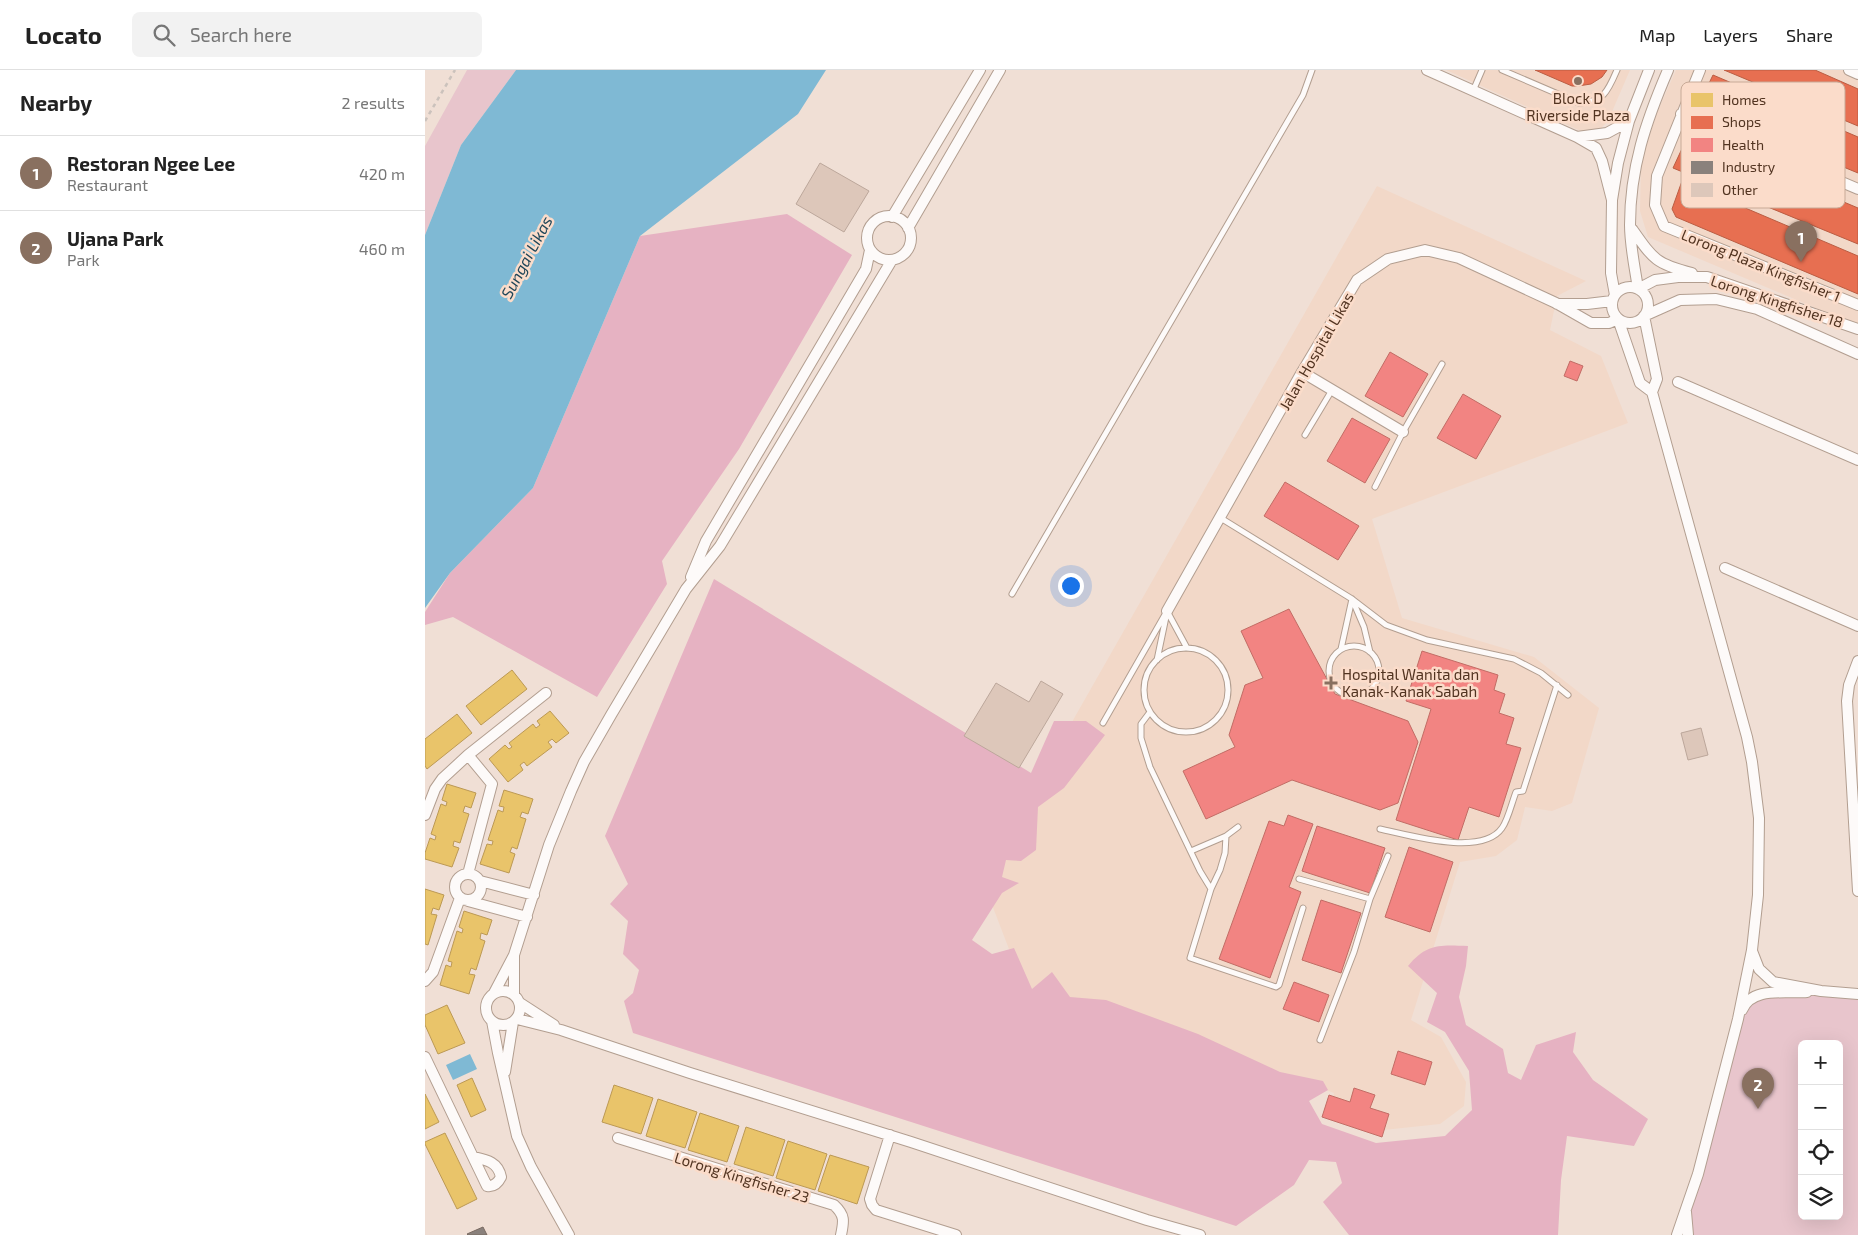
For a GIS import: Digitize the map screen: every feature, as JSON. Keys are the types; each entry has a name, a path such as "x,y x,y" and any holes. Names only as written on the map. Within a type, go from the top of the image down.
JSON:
{"street":[{"path":"893,217 980,70"},
{"path":"908,228 1000,70"},
{"path":"1427,70 1577,137 1596,148 1602,161 1612,200"},
{"path":"1649,70 1629,121 1618,164 1612,200 1611,273 1612,311 1618,319 1640,383 1652,392"},
{"path":"1637,289 1630,226 1633,183 1641,139 1668,70"},
{"path":"1695,82 1700,70"},
{"path":"1849,70 1858,74"},
{"name":"Lorong Plaza Kingfisher 1","path":"1681,114 1657,176 1655,204 1664,226 1858,305"},
{"path":"1577,137 1607,133 1629,121"},
{"path":"1845,183 1858,188"},
{"path":"686,589 706,541 866,269 870,250 867,236 873,223 885,217 893,217 899,219 908,228 911,242 898,258 892,260 879,258 870,250"},
{"path":"1630,226 1648,253 1662,264 1707,277"},
{"name":"Jalan Hospital Likas","path":"1167,611 1219,517 1357,280 1388,259 1425,250 1459,258 1556,304 1591,323 1609,323 1618,319"},
{"path":"494,993 514,955 549,845 581,769 686,589 720,546 892,260"},
{"name":"Lorong Kingfisher 18","path":"1637,289 1655,280 1678,277 1707,277 1856,327"},
{"path":"1556,304 1587,304 1613,298 1618,291 1627,288 1637,289 1646,297 1647,312 1639,321 1630,324 1618,319"},
{"name":"Lorong Kingfisher 18","path":"1644,316 1680,300 1715,299 1757,309 1858,354"},
{"path":"1644,316 1657,379 1652,392 1747,737 1753,762 1759,818 1758,895 1752,950 1738,1019 1698,1174 1677,1235"},
{"path":"1303,372 1403,432"},
{"path":"1678,382 1858,460"},
{"path":"1725,568 1858,626"},
{"path":"1858,661 1849,686 1847,701 1858,891"},
{"path":"425,815 435,789 442,779 468,755 546,693"},
{"path":"468,755 492,784 468,874"},
{"path":"527,917 464,899 455,891 455,883 460,876 468,874 475,876 480,881 534,894"},
{"path":"464,899 478,896 481,889 480,881"},
{"path":"425,982 433,972 464,899"},
{"path":"1752,950 1759,969 1773,982 1821,991 1858,994"},
{"path":"492,1021 503,1025 515,1020 520,1014 514,955"},
{"path":"561,1030 504,990 494,993 489,997 486,1012 492,1021 497,1053 521,1148 569,1235"},
{"path":"1738,1019 1745,1003 1753,996 1821,991"},
{"path":"515,1020 561,1030 690,1073 1200,1235"},
{"path":"504,1078 515,1020"},
{"path":"425,1057 473,1157"},
{"path":"890,1135 870,1199 872,1206 876,1210 956,1235"},
{"name":"Lorong Kingfisher 23","path":"618,1138 834,1206 842,1212 844,1220 841,1235"},
{"path":"1686,1212 1688,1235"}],"lane":[{"path":"1012,594 1303,95 1312,70"},
{"path":"1473,91 1482,70"},
{"path":"1502,70 1579,103 1590,103 1608,91 1617,70"},
{"path":"1375,487 1403,432 1442,364"},
{"path":"1305,435 1332,389"},
{"path":"1219,517 1352,599 1386,625 1427,640 1514,659 1541,673 1568,696"},
{"path":"1341,650 1352,599"},
{"path":"1352,599 1364,627 1371,652"},
{"path":"1167,611 1187,648"},
{"path":"1157,660 1170,652 1187,648 1199,650 1212,657 1222,669 1227,680 1228,695 1222,712 1209,725 1193,732 1176,731 1162,725 1150,712 1145,700 1144,686 1147,675 1157,660 1167,611"},
{"path":"1103,723 1167,611"},
{"path":"1351,646 1363,647 1371,652 1379,666 1379,675 1371,690 1363,694 1348,695 1335,687 1329,668 1331,660 1341,650 1351,646"},
{"path":"1380,829 1434,840 1471,844 1489,839 1502,829 1516,792 1523,791 1557,685"},
{"path":"1150,712 1141,724 1141,738 1149,766 1211,889"},
{"path":"1191,851 1226,836 1238,827"},
{"path":"1226,836 1221,870 1211,889 1190,958 1276,988 1279,985 1303,908"},
{"path":"1320,1040 1354,952 1370,899 1388,856"},
{"path":"1299,879 1370,899"}],"path":[{"path":"425,121 455,70"}],"shaded area":[{"path":"467,70 516,70 461,145 425,235 425,146"},
{"path":"1446,70 1630,70 1608,121 1598,131 1583,132"},
{"path":"1676,70 1858,70 1858,326 1648,237 1640,211 1641,163 1653,122"},
{"name":"Hospital Wanita dan Kanak-Kanak Sabah","path":"1377,186 1586,281 1557,296 1550,330 1601,356 1628,423 1372,519 1402,618 1534,657 1599,708 1572,803 1552,811 1525,807 1517,840 1496,856 1460,862 1411,1020 1441,1037 1466,1082 1464,1106 1440,1124 1374,1131 1326,1118 1334,1093 1106,1007 1027,996 984,884 1023,808"},
{"path":"787,214 852,255 739,449 662,561 667,584 597,697 453,617 425,625 425,612 450,573 533,488 640,236"},
{"path":"714,579 1031,773 1054,721 1086,721 1105,735 1064,788 1038,807 1036,850 1021,861 1006,860 1002,877 1019,883 1002,893 972,940 992,954 1014,948 1032,989 1052,972 1070,997 1106,1000 1198,1034 1280,1072 1323,1081 1328,1090 1309,1101 1322,1124 1376,1143 1445,1136 1472,1110 1469,1071 1445,1032 1427,1022 1437,993 1408,966 1415,958 1428,949 1449,945 1468,946 1466,966 1459,997 1466,1025 1503,1049 1508,1073 1521,1080 1536,1045 1576,1032 1573,1052 1593,1080 1648,1119 1634,1146 1567,1136 1561,1180 1558,1235 1349,1235 1323,1202 1342,1183 1336,1162 1309,1160 1294,1185 1236,1226 633,1033 624,1001 633,993 639,970 623,954 628,921 610,904 628,884 605,836"},
{"path":"1767,994 1858,994 1858,1235 1688,1235 1688,1223 1698,1174 1745,1003"}],"water":[{"name":"Sungai Likas","path":"516,70 826,70 798,114 640,236 533,488 450,573 425,608 425,235 461,145"},
{"path":"470,1054 477,1069 453,1080 446,1065"}],"building: Homes":[{"path":"512,670 527,689 481,725 466,706"},
{"path":"550,711 569,733 556,743 552,739 548,742 552,747 527,766 524,762 520,765 523,770 508,782 489,759 505,745 509,749 512,747 509,743 533,724 536,728 540,725 537,721"},
{"path":"457,714 472,733 427,769 425,766 425,739"},
{"path":"447,784 476,793 471,808 465,806 463,812 469,814 460,843 454,841 453,846 459,848 452,867 425,859 430,838 435,840 436,836 431,834 441,804 446,806 447,802 442,800"},
{"path":"504,790 533,799 528,814 522,812 520,817 526,819 517,849 512,847 510,852 515,854 509,873 480,864 487,844 492,845 493,841 488,840 498,810 503,812 504,807 499,806"},
{"path":"425,889 444,895 439,910 433,908 431,914 437,915 428,945 425,944"},
{"path":"464,911 492,920 487,935 481,933 480,939 485,941 476,970 471,968 469,974 475,975 469,994 440,985 446,965 451,967 452,962 448,961 457,931 462,933 463,929 459,927"},
{"path":"447,1005 465,1043 438,1054 425,1025 425,1015"},
{"path":"472,1078 486,1110 471,1117 457,1085"},
{"path":"614,1085 653,1098 641,1134 602,1122"},
{"path":"425,1094 439,1122 425,1129"},
{"path":"658,1099 697,1112 685,1148 646,1136"},
{"path":"700,1113 739,1126 727,1162 688,1150"},
{"path":"746,1127 785,1140 773,1176 734,1164"},
{"path":"445,1133 477,1199 457,1209 425,1144 425,1142"},
{"path":"788,1141 827,1154 815,1190 776,1178"},
{"path":"830,1155 869,1167 857,1204 818,1191"}],"building: Shops":[{"name":"Block D Riverside Plaza","path":"1535,70 1607,70 1602,77 1591,84 1572,86"},
{"path":"1724,70 1815,70 1842,82 1753,82"},
{"path":"1713,75 1729,82 1710,82"},
{"path":"1845,83 1858,89 1858,126 1845,121"},
{"path":"1845,131 1858,137 1858,173 1845,168"},
{"path":"1681,151 1681,171 1673,168"},
{"path":"1681,184 1681,208 1745,208 1858,256 1858,294 1676,217 1672,209"},
{"path":"1845,203 1858,208 1858,244 1770,208 1845,208"}],"building: Health":[{"path":"1390,352 1428,374 1403,417 1365,396"},
{"path":"1570,361 1583,366 1577,381 1564,376"},
{"path":"1463,394 1501,416 1476,459 1437,438"},
{"path":"1352,418 1390,439 1365,483 1327,461"},
{"path":"1285,482 1359,526 1338,560 1264,516"},
{"path":"1289,609 1335,694 1408,721 1418,742 1398,803 1380,810 1292,780 1206,819 1183,771 1235,747 1229,735 1245,685 1263,678 1241,631"},
{"path":"1422,651 1498,675 1494,690 1505,694 1499,713 1514,718 1506,744 1521,748 1499,817 1469,807 1458,840 1396,820 1431,709 1406,701"},
{"path":"1288,815 1313,824 1289,887 1301,892 1270,978 1219,959 1269,821 1284,826"},
{"path":"1317,826 1385,848 1370,893 1302,871"},
{"path":"1409,847 1453,862 1430,932 1385,917"},
{"path":"1321,900 1361,913 1341,973 1302,960"},
{"path":"1294,982 1329,995 1319,1022 1283,1009"},
{"path":"1398,1051 1432,1062 1425,1085 1391,1074"},
{"path":"1354,1088 1375,1095 1370,1108 1389,1114 1382,1137 1322,1117 1329,1095 1350,1102"}],"building: Industry":[{"path":"483,1227 487,1235 467,1234"}],"building: Other":[{"path":"820,163 869,191 844,232 796,204"},
{"path":"1041,681 1063,694 1019,768 964,736 996,683 1029,702"},
{"path":"1701,728 1708,755 1688,760 1681,733"}],"place":[{"name":"Block D Riverside Plaza","path":"1578,81"},
{"name":"Restoran Ngee Lee","path":"1801,262"},
{"name":"Hospital Wanita dan Kanak-Kanak Sabah","path":"1331,683"},
{"name":"Ujana Park","path":"1758,1109"}]}
